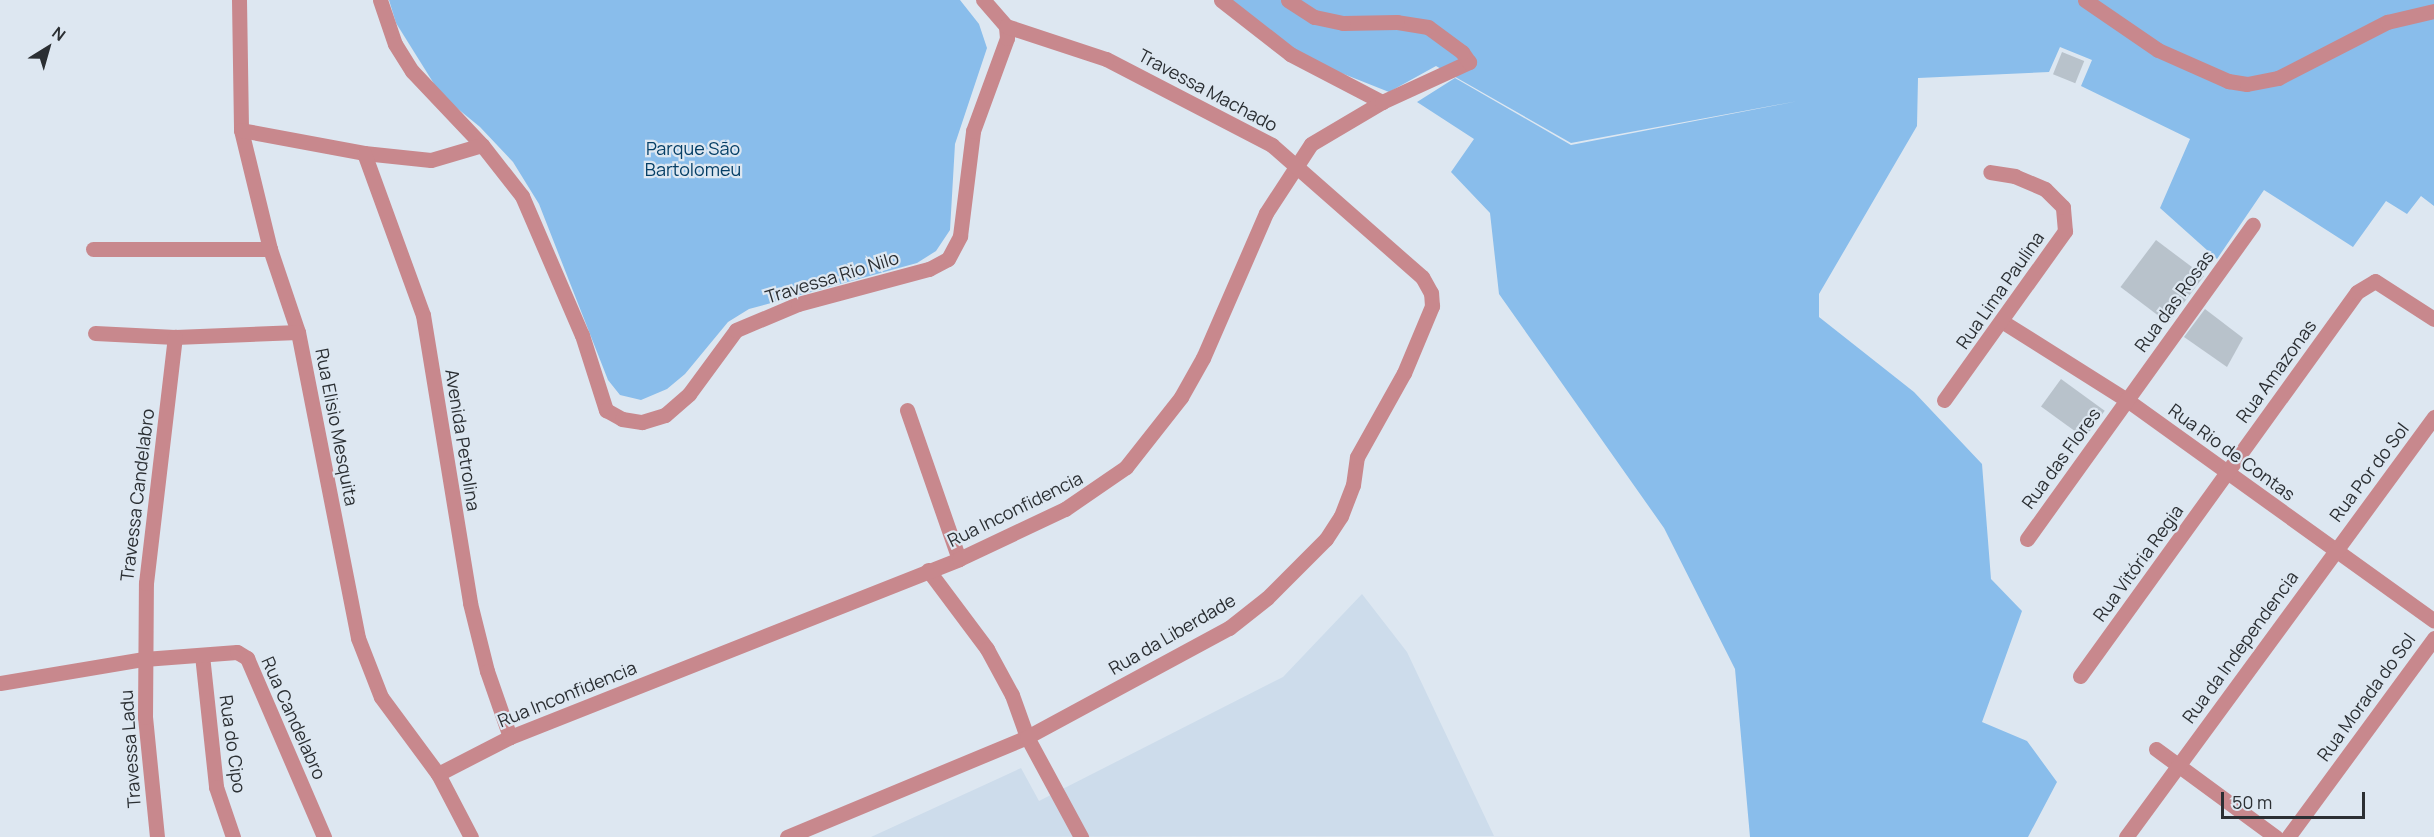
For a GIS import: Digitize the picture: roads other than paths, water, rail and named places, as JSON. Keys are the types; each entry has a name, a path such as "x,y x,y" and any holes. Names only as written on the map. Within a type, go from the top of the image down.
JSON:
{"street":[{"name":"Rua Elisio Mesquita","path":"239,0 241,130 270,249 298,332 358,638 381,697 438,774 471,837"},
{"name":"Travessa Rio Nilo","path":"381,0 395,44 412,71 482,145 522,196 582,335 606,410 621,419 642,422 665,415 689,394 736,330 798,304 929,269 948,259 960,236 973,131 1001,58 1006,26"},
{"path":"983,0 1006,26"},
{"path":"1221,0 1290,54 1382,102"},
{"name":"Rua Inconfidencia","path":"438,774 510,737 959,559 1098,489 1126,467 1155,433 1203,358 1266,213 1311,144 1328,130 1469,62 1462,52 1428,27 1397,22 1343,23 1314,17 1288,0"},
{"path":"2085,0 2158,50 2228,81 2247,84 2278,78 2387,22 2434,11"},
{"name":"Travessa Machado","path":"1006,26 1106,59 1242,128 1296,165 1422,277"},
{"path":"241,130 364,153 431,160 482,145"},
{"name":"Avenida Petrolina","path":"364,153 423,315 470,603 487,671 510,737"},
{"name":"Rua Lima Paulina","path":"1944,400 2003,322 2058,242 2067,218 2063,207 2045,189 2015,176 1990,172"},
{"name":"Rua das Rosas","path":"2127,400 2253,225"},
{"path":"93,249 270,249"},
{"name":"Rua da Liberdade","path":"787,837 1027,737 1228,628 1267,598 1326,539 1353,485 1357,457 1404,373 1432,306 1431,293 1422,277"},
{"name":"Rua Amazonas","path":"2227,472 2357,292 2375,281 2434,319"},
{"name":"Rua Rio de Contas","path":"2003,322 2127,400 2434,621"},
{"path":"95,333 175,337 298,332"},
{"name":"Travessa Candelabro","path":"144,659 146,583 175,337"},
{"name":"Rua das Flores","path":"2027,539 2127,400"},
{"path":"907,410 959,559"},
{"name":"Rua Por do Sol","path":"2334,550 2434,417"},
{"name":"Rua Vitória Regia","path":"2080,675 2227,472"},
{"name":"Rua da Independencia","path":"2126,837 2334,550"},
{"path":"928,570 987,649 1012,695 1027,737 1081,837"},
{"name":"Rua Morada do Sol","path":"2288,837 2434,638"},
{"name":"Rua Candelabro","path":"0,683 144,659 232,651 247,658 324,837"},
{"name":"Rua do Cipo","path":"202,655 216,787 233,837"},
{"name":"Travessa Ladu","path":"144,659 157,837"},
{"path":"2156,749 2176,768 2276,837"}],"park label":[{"name":"Parque São Bartolomeu","path":"693,159"}]}
